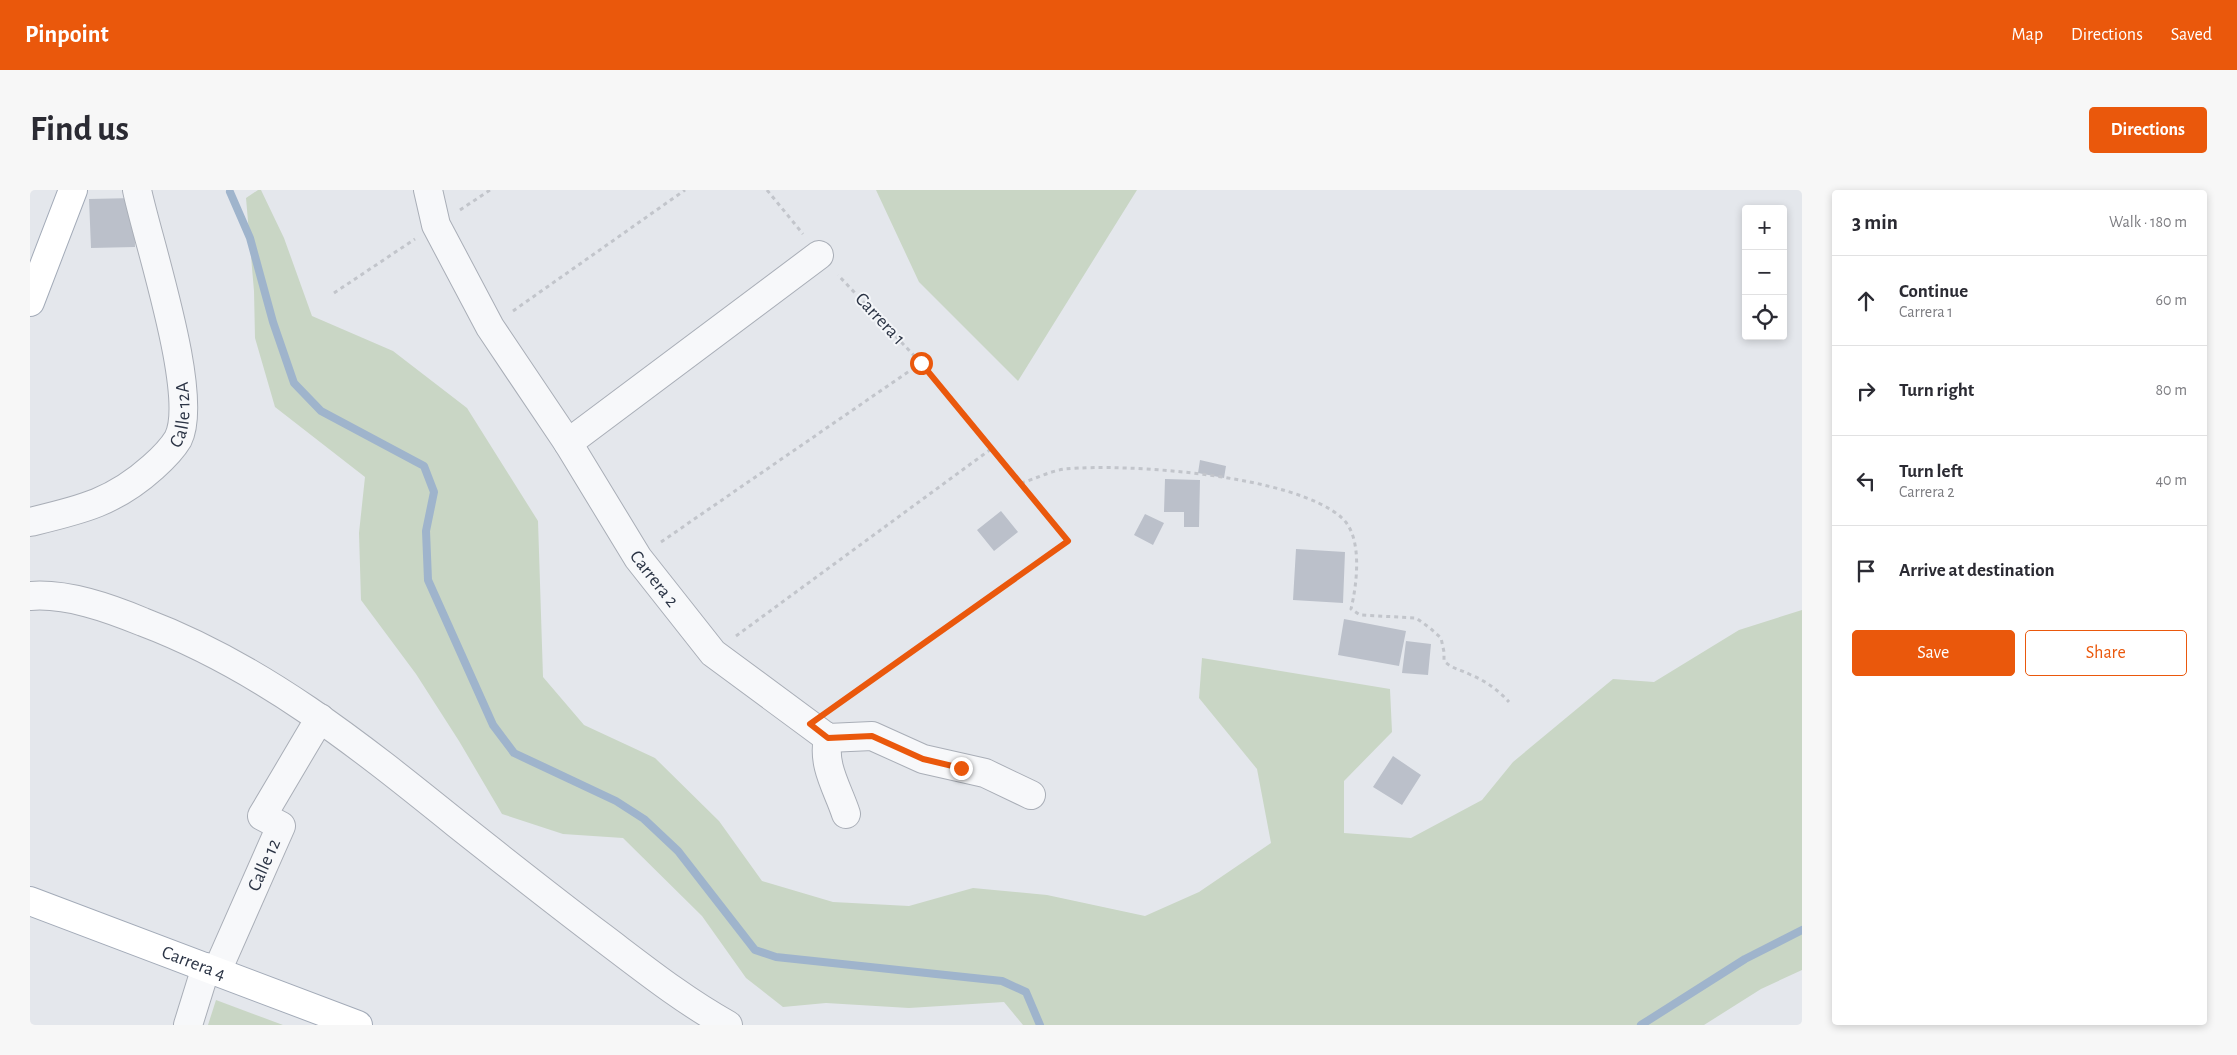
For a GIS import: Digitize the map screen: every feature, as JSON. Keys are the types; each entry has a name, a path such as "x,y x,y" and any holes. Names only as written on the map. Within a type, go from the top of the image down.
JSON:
{"main road":[{"path":"30,302 73,190"},
{"name":"Carrera 4","path":"30,901 358,1025"}],"street":[{"name":"Calle 12A","path":"30,522 77,511 105,501 134,484 163,458 178,439 184,421 178,358 137,190"},
{"name":"Carrera 2","path":"428,190 436,225 490,327 568,443 638,558 714,652 819,731"},
{"path":"568,443 819,255"},
{"path":"30,596 76,601 125,614 181,636 229,660 295,701 357,744 533,884 621,951 674,991 728,1025"},
{"name":"Calle 12","path":"188,1025 211,969 281,826 262,816 320,718"},
{"path":"846,814 839,792 830,776 819,731 872,736 923,759 985,773 1031,795"}],"path":[{"path":"490,327 685,190"},
{"name":"Carrera 1","path":"767,190 819,255 921,363 990,449 1021,483 1068,541 819,731"},
{"path":"638,558 921,363"},
{"path":"714,652 990,449"},
{"path":"1021,483 1062,470 1112,466 1188,473 1267,486 1322,504 1343,518 1354,538 1357,564 1350,609 1360,615 1416,618 1440,638 1444,652 1444,661 1452,669 1471,674 1496,688 1509,702"}],"green space":[{"path":"261,190 284,238 312,316 393,351 467,408 538,521 543,677 584,725 655,758 719,821 762,881 833,902 909,906 973,888 1047,895 1145,916 1199,892 1271,843 1257,769 1199,698 1202,658 1390,689 1392,732 1344,781 1344,833 1411,838 1482,800 1513,762 1613,679 1654,682 1739,630 1802,610 1802,970 1761,989 1704,1025 1023,1025 1004,1002 909,1008 826,1003 783,1007 746,978 702,916 623,838 563,834 502,814 459,741 416,674 361,600 359,533 365,477 275,407 255,338 254,291 246,198"},
{"path":"876,190 1137,190 1018,381 919,282"},
{"path":"216,1000 283,1025 208,1025"}],"building":[{"path":"134,198 135,247 91,248 89,199"},
{"path":"1200,460 1226,466 1224,478 1198,473"},
{"path":"1165,479 1200,480 1199,527 1184,527 1184,512 1164,512"},
{"path":"1001,511 1018,532 994,551 977,530"},
{"path":"1145,514 1164,523 1153,545 1134,535"},
{"path":"1296,549 1345,552 1343,603 1293,600"},
{"path":"1344,619 1406,631 1399,666 1338,655"},
{"path":"1406,641 1431,644 1428,675 1402,673"},
{"path":"1393,756 1421,775 1402,805 1373,787"}],"waterway":[{"path":"230,192 250,238 273,322 294,383 321,411 424,466 434,492 426,531 428,580 493,725 514,753 616,801 644,819 678,851 755,950 776,957 1002,981 1026,992 1040,1025"},
{"path":"1641,1025 1745,959 1802,930"}],"route":[{"path":"921,363 990,449 1021,483 1068,541 810,724 828,738 872,736 923,759 961,768"}]}
